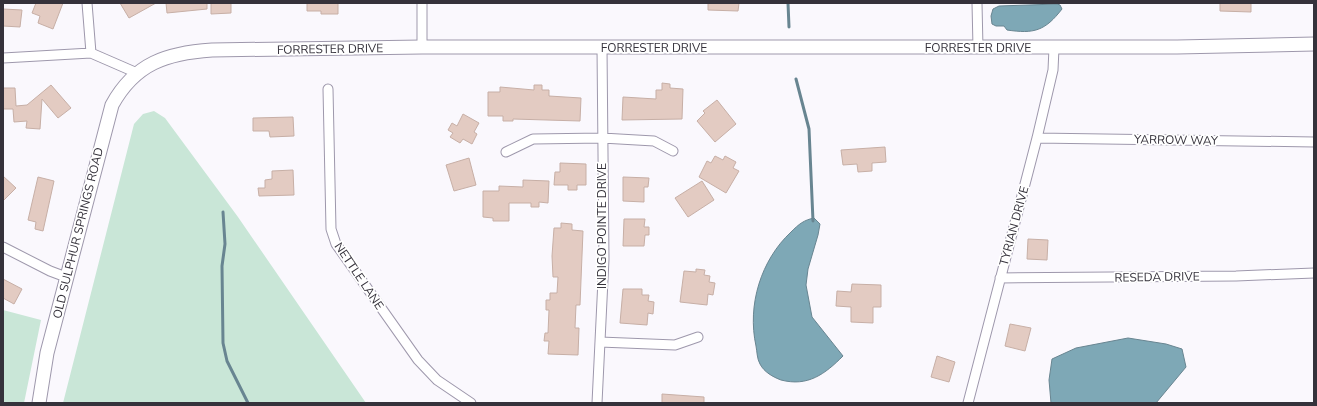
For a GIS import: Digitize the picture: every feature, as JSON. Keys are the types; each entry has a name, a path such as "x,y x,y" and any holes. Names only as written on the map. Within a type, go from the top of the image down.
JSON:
{"street":[{"path":"88,3 91,53"},
{"path":"422,3 422,47"},
{"path":"978,3 978,48"},
{"name":"FORRESTER DRIVE","path":"137,73 158,60 190,52 422,47 1054,48 1314,44"},
{"name":"INDIGO POINTE DRIVE","path":"597,403 604,259 602,48"},
{"name":"TYRIAN DRIVE","path":"968,403 1037,138 1053,70 1054,48"},
{"path":"3,58 91,53 137,73"},
{"name":"OLD SULPHUR SPRINGS ROAD","path":"39,403 47,353 108,117 118,94 137,73"},
{"name":"NETTLE LANE","path":"328,89 330,216 331,229 336,244 418,360 437,380 471,403"},
{"path":"506,152 533,139 602,138 654,141 673,151"},
{"name":"YARROW WAY","path":"1037,138 1314,142"},
{"path":"3,246 50,271 66,277"},
{"name":"RESEDA DRIVE","path":"1000,278 1236,276 1314,273"},
{"path":"600,342 675,345 698,337"}],"green space":[{"path":"154,111 165,118 238,217 366,403 63,403 134,124 143,114"},
{"path":"3,310 41,320 24,403 3,403"}],"water":[{"path":"1060,5 1062,9 1056,16 1044,26 1032,31 1025,32 1007,30 1004,26 996,26 992,24 991,16 993,9 999,6"},
{"path":"814,218 820,224 808,269 806,285 812,317 843,356 830,368 815,377 800,382 791,382 772,376 766,372 759,362 753,315 755,299 764,270 781,243 804,221"},
{"path":"1128,338 1166,344 1182,349 1186,367 1156,403 1051,403 1049,380 1052,359 1076,348"}],"building":[{"path":"36,3 63,3 53,29 38,23 40,16 32,13"},
{"path":"120,3 156,3 129,18"},
{"path":"166,3 207,3 207,9 167,13"},
{"path":"211,3 231,3 231,13 211,14"},
{"path":"307,3 338,3 338,14 321,14 321,11 307,11"},
{"path":"708,3 739,3 738,11 708,10"},
{"path":"1220,3 1251,3 1251,12 1220,11"},
{"path":"3,9 22,10 20,27 3,26"},
{"path":"662,83 670,84 670,88 683,89 682,119 622,120 623,97 656,99 656,90 662,90"},
{"path":"51,85 71,108 58,118 42,99 40,129 26,128 27,121 14,122 13,109 3,109 3,88 15,88 16,106 27,105"},
{"path":"534,85 542,85 542,90 549,90 549,96 581,98 580,121 513,119 513,121 503,121 503,116 488,116 488,92 500,92 500,87 534,90"},
{"path":"717,100 736,124 715,142 697,121 705,113 703,111"},
{"path":"463,114 479,123 474,132 477,134 472,144 463,139 460,143 450,137 453,133 448,130 452,123 457,126"},
{"path":"293,117 294,136 270,137 269,131 253,131 253,118"},
{"path":"885,147 886,162 872,163 872,171 858,172 857,164 843,165 841,150"},
{"path":"715,156 723,160 725,156 736,162 733,168 739,171 726,193 699,177 707,161 711,163"},
{"path":"469,158 476,185 454,191 446,165"},
{"path":"560,163 586,164 586,185 577,185 577,190 568,190 568,185 554,185 555,172 560,172"},
{"path":"293,170 294,195 259,196 258,188 265,188 265,180 272,179 272,171"},
{"path":"3,176 16,188 3,201"},
{"path":"38,177 54,181 43,231 35,229 36,222 28,220"},
{"path":"623,177 649,178 648,187 644,187 644,202 623,201"},
{"path":"523,180 549,181 548,203 539,202 539,207 531,207 531,203 509,203 509,221 493,221 493,218 483,217 483,191 499,191 499,186 523,187"},
{"path":"702,181 714,200 688,217 675,198"},
{"path":"624,219 645,219 644,227 649,227 649,235 645,235 644,246 623,246"},
{"path":"561,223 572,224 572,230 583,231 580,305 576,305 575,328 579,328 578,355 548,354 549,341 544,341 545,333 548,333 549,310 546,310 546,300 550,300 550,293 557,293 558,277 553,277 552,256 554,228 561,228"},
{"path":"1028,239 1048,240 1047,260 1027,259"},
{"path":"696,269 705,270 704,275 710,276 709,282 715,283 713,295 708,294 707,305 680,302 684,271 696,272"},
{"path":"3,279 22,289 14,304 3,298"},
{"path":"852,284 881,285 881,307 873,307 873,323 851,322 851,307 836,306 837,291 851,292"},
{"path":"623,289 642,289 642,295 649,295 648,301 654,302 653,314 648,313 647,325 620,323"},
{"path":"1010,324 1031,328 1025,351 1005,346"},
{"path":"937,356 955,362 949,382 931,377"},
{"path":"662,394 704,397 704,403 662,403"}],"waterway":[{"path":"788,3 789,27"},
{"path":"796,79 809,129 813,221"},
{"path":"223,212 225,244 222,266 223,343 227,361 248,403"}]}
